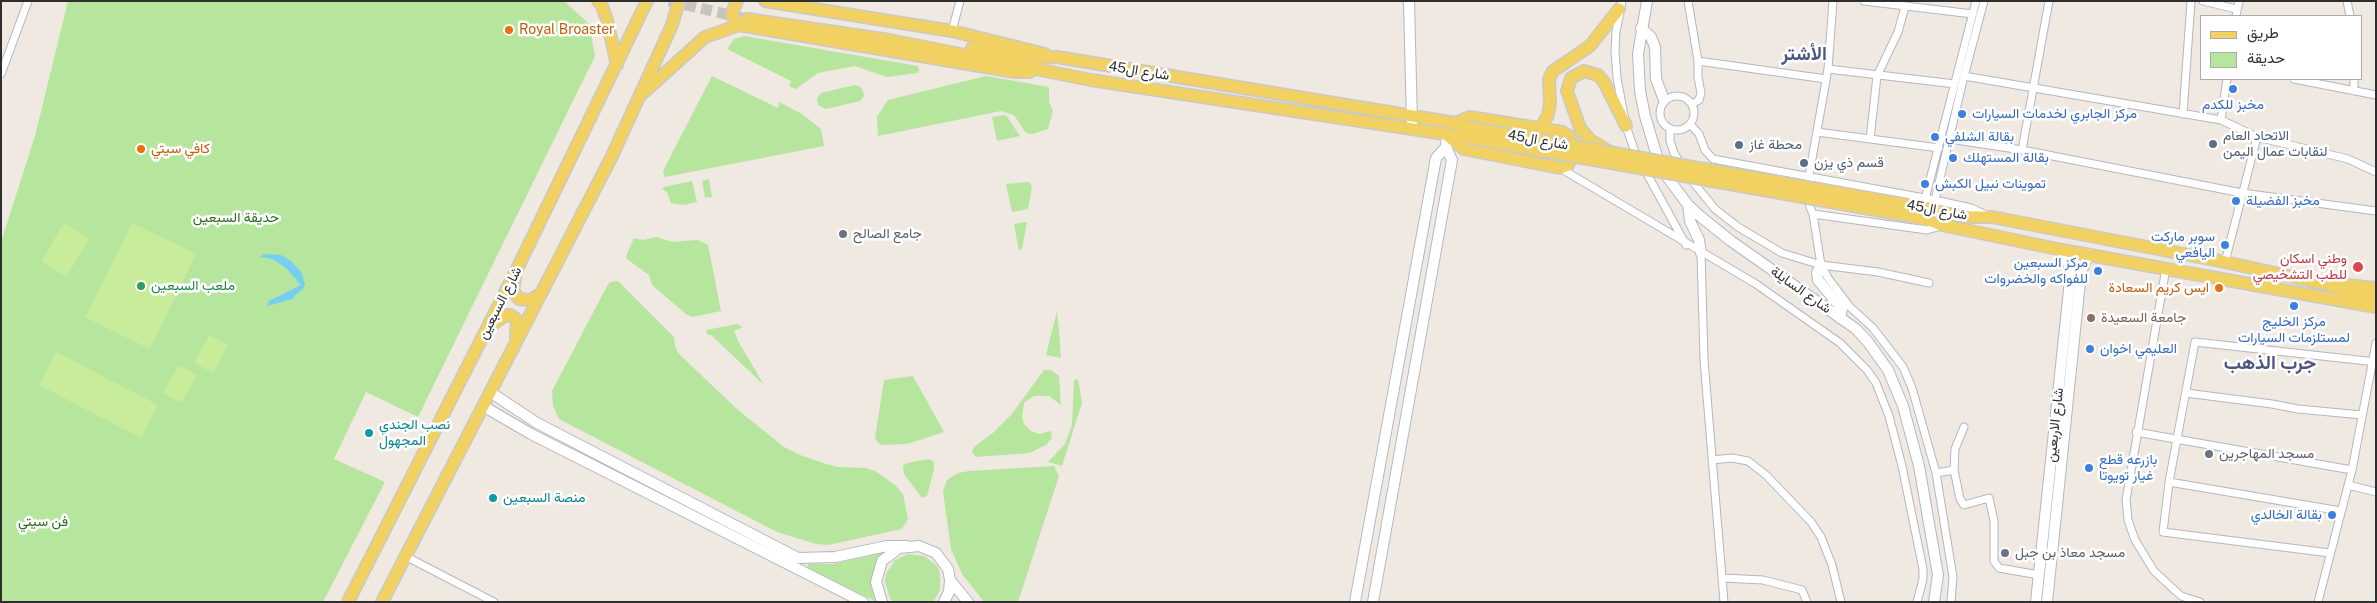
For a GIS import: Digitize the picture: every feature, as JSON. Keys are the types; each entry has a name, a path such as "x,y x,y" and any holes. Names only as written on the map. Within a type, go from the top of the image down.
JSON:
{"main road":[{"path":"598,1 607,20 618,65"},
{"name":"شارع السبعين","path":"348,602 489,326 618,65 647,1"},
{"path":"382,602 612,156 672,25 679,1"},
{"path":"737,1 733,6 734,20 745,19"},
{"path":"765,1 952,31 1030,49 1056,58"},
{"path":"1537,127 1542,126 1550,109 1549,83 1553,71 1590,46 1621,5"},
{"path":"639,96 705,38 745,19"},
{"name":"شارع ال45","path":"745,19 1028,58 1056,58 1413,116 1462,129 1906,210 1992,217 2226,262 2324,284 2362,295 2376,296"},
{"name":"شارع ال45","path":"745,19 1015,72 1045,71 1091,80 1447,135 1462,129 1614,154 1906,210 1942,225 2062,250 2376,307"},
{"path":"1614,154 1590,140 1580,128 1567,91 1571,78 1584,71 1598,75 1604,82 1626,126"},
{"path":"1447,135 1464,149 1560,168 1568,165 1573,154 1574,144 1570,137 1562,132 1470,117 1462,129"},
{"path":"515,273 513,291 519,299 531,300 541,293"},
{"name":"شارع ال45","path":"2324,284 2376,288"},
{"name":"شارع ال45","path":"2322,298 2376,315"},
{"path":"489,326 504,316 514,317 517,325 516,342"}],"street":[{"path":"2,70 28,1"},
{"path":"952,31 960,1"},
{"path":"1409,1 1413,116 1411,129"},
{"name":"شارع السايلة","path":"1646,1 1641,28 1638,67 1645,116 1659,163 1668,178 1688,205 1731,241 1840,318 1868,342 1888,370 1903,406 1919,466 1936,564 1937,587 1934,602"},
{"path":"1688,1 1698,61 1701,97 1692,104"},
{"path":"1833,1 1828,69 1809,176 1808,194 1813,214 1820,265 1818,280 1842,309 1840,318"},
{"path":"1864,1 1973,14"},
{"path":"1925,199 1976,1"},
{"path":"1935,200 1984,1"},
{"path":"2022,150 2049,1"},
{"path":"2183,114 2192,1"},
{"path":"2203,1 2236,13 2239,1"},
{"path":"2347,1 2350,15"},
{"path":"1621,5 1615,51 1617,78 1626,126 1635,152 1686,245"},
{"path":"1870,139 1877,76 1898,32 1905,7"},
{"path":"1641,28 1651,37 1655,47 1656,79 1664,100"},
{"path":"1698,61 1826,79"},
{"path":"1828,69 1955,84"},
{"path":"1964,76 2221,120 2257,137 2348,159 2376,172"},
{"path":"2221,120 2227,80"},
{"path":"2299,80 2376,94"},
{"path":"2354,80 2354,91"},
{"path":"1679,95 1692,104 1694,114 1690,124 1679,130 1670,129 1660,118 1659,109 1664,100 1679,95"},
{"path":"1690,124 1699,134 1705,150 1713,159 1935,200 1971,208 1992,217"},
{"path":"1670,129 1670,141 1674,153 1715,209 1738,227 1782,253 1820,265 1878,272 1929,283"},
{"path":"1817,132 1939,148"},
{"path":"1373,602 1452,160 1446,147 1447,135"},
{"path":"2226,262 2257,137"},
{"path":"1950,139 2022,150 2242,193 2376,211"},
{"path":"1355,602 1436,158 1446,147"},
{"path":"1560,168 1686,245 1756,284 1826,333 1868,370 1876,383 1896,440 1923,568 1923,578 1917,602"},
{"path":"1688,205 1690,221 1699,240 1701,253 1704,360 1724,602"},
{"path":"1813,214 1927,230 1942,225"},
{"name":"شارع الاربعين","path":"2046,602 2076,271 2062,250"},
{"name":"شارع الاربعين","path":"2036,602 2076,271 2090,254"},
{"path":"1820,265 1850,306 1872,328 1903,367 1919,408 1936,472 1953,577 1951,602"},
{"path":"2166,268 2136,432 2126,500 2128,520 2135,540 2154,571 2181,596 2200,602"},
{"path":"2330,553 2163,532 2168,482 2195,342 2374,362"},
{"path":"2318,602 2352,470 2374,362 2376,343"},
{"path":"490,392 537,423 746,531 862,602"},
{"path":"2186,393 2298,409 2362,415"},
{"path":"483,406 531,434 740,541 795,562 887,546 919,546 936,553 948,569 950,580 949,592 944,602"},
{"path":"1964,428 1956,449 1954,470 1960,499 1964,505 1989,498 1994,521 1994,562 1999,568 2039,575"},
{"path":"2136,432 2352,470"},
{"path":"1712,460 1732,458 1748,461 1766,475 1800,510 1820,537 1832,565 1841,602"},
{"path":"1936,472 1954,470"},
{"path":"2168,482 2341,511"},
{"path":"2348,485 2376,492"},
{"path":"740,541 746,531"},
{"path":"882,602 876,582 878,571 890,554 907,546"},
{"path":"405,556 494,602"},
{"path":"1722,578 1763,580 1802,590 1807,602"},
{"path":"950,580 968,602"}],"green space":[{"name":"حديقة السبعين","path":"68,1 564,1 589,24 595,56 418,417 366,392 334,459 385,482 323,602 1,602 1,242 35,136"},
{"path":"744,36 918,66 919,70 918,73 887,77 855,66 818,73 796,89 789,86 791,81 727,49 734,39"},
{"path":"712,76 778,108 779,102 802,114 821,129 824,146 665,177 663,171"},
{"path":"986,76 1049,87 1049,102 1053,111 1048,129 1032,134 1026,133 1014,115 1001,111 878,136 877,117 888,100"},
{"path":"855,85 863,91 864,96 860,101 826,109 818,105 817,99 821,93"},
{"path":"1006,115 1020,136 997,141 992,117"},
{"path":"709,179 712,197 705,198 702,181"},
{"path":"692,181 697,202 683,205 671,203 667,192 662,189 664,187"},
{"path":"1029,182 1032,186 1028,209 1012,212 1006,184"},
{"path":"1027,222 1022,249 1019,251 1014,224"},
{"path":"64,223 90,239 66,277 41,261"},
{"name":"ملعب السبعين","path":"132,223 196,254 150,349 85,317"},
{"path":"656,237 673,242 698,240 708,245 721,311 692,317 686,314 652,285 649,275 627,259 626,256 634,238 643,240"},
{"path":"618,281 674,337 675,347 679,354 738,410 784,447 826,464 838,467 866,468 875,471 895,485 903,494 908,519 902,529 828,545 816,544 777,532 559,419 553,406 552,391 607,286 610,282"},
{"path":"1057,311 1059,330 1061,358 1046,355"},
{"path":"737,324 743,327 734,331 738,341 764,385 711,335 708,335 706,330"},
{"path":"209,335 228,345 214,373 194,363"},
{"path":"56,352 158,405 141,438 39,385"},
{"path":"178,365 197,375 182,403 163,393"},
{"path":"1044,370 1051,370 1059,376 1061,405 1049,396 1034,396 1024,403 1022,417 1024,424 1031,431 1039,434 1051,431 1052,438 1046,445 1029,453 976,457 972,452 974,447 994,432 1011,415"},
{"path":"913,376 944,432 907,444 880,445 875,438 884,380"},
{"path":"1078,379 1082,403 1062,466 1048,462 1065,444 1072,425 1074,380"},
{"path":"929,459 934,462 934,469 927,496 922,498 904,474 903,466 907,463"},
{"path":"1054,466 1059,476 1018,602 984,602 962,574 951,549 943,491 947,480 958,473 969,471"},
{"path":"885,552 878,559 874,569 872,588 875,601 807,568 809,564 833,564"},
{"path":"908,554 924,556 936,565 940,572 940,590 933,602 893,602 890,598 885,582 886,574 895,560"}],"water":[{"path":"264,254 281,255 291,261 301,272 305,284 303,289 293,299 267,306 269,301 301,285 285,267 272,259 260,257"}],"tunnel":[{"path":"669,1 747,19"}],"place":[{"name":"Royal Broaster","path":"509,30"},
{"name":"مخبز للكدم","path":"2233,89"},
{"name":"مركز الجابري لخدمات السيارات","path":"1962,114"},
{"name":"بقالة الشلفي","path":"1935,137"},
{"name":"الاتحاد العام لنقابات عمال اليمن","path":"2213,144"},
{"name":"محطة غاز","path":"1739,145"},
{"name":"كافي سيتي","path":"141,149"},
{"name":"بقالة المستهلك","path":"1953,158"},
{"name":"قسم ذي يزن","path":"1804,163"},
{"name":"تموينات نبيل الكبش","path":"1925,184"},
{"name":"مخبز الفضيلة","path":"2236,201"},
{"name":"جامع الصالح","path":"843,234"},
{"name":"سوبر ماركت اليافعي","path":"2225,245"},
{"name":"وطني اسكان للطب التشخيصي","path":"2358,267"},
{"name":"مركز السبعين للفواكه والخضروات","path":"2098,271"},
{"name":"ملعب السبعين","path":"141,286"},
{"name":"ايس كريم السعادة","path":"2219,288"},
{"name":"مركز الخليج لمستلزمات السيارات","path":"2294,306"},
{"name":"جامعة السعيدة","path":"2091,318"},
{"name":"العليمي اخوان","path":"2090,349"},
{"name":"نصب الجندي المجهول","path":"369,433"},
{"name":"مسجد المهاجرين","path":"2209,454"},
{"name":"بازرعه قطع غيار تويوتا","path":"2089,468"},
{"name":"منصة السبعين","path":"493,498"},
{"name":"بقالة الخالدي","path":"2332,515"},
{"name":"مسجد معاذ بن جبل","path":"2005,553"}],"district":[{"name":"الأشتر","path":"1804,54"},
{"name":"جرب الذهب","path":"2270,363"}],"park label":[{"name":"فن سيتي","path":"43,522"}]}
